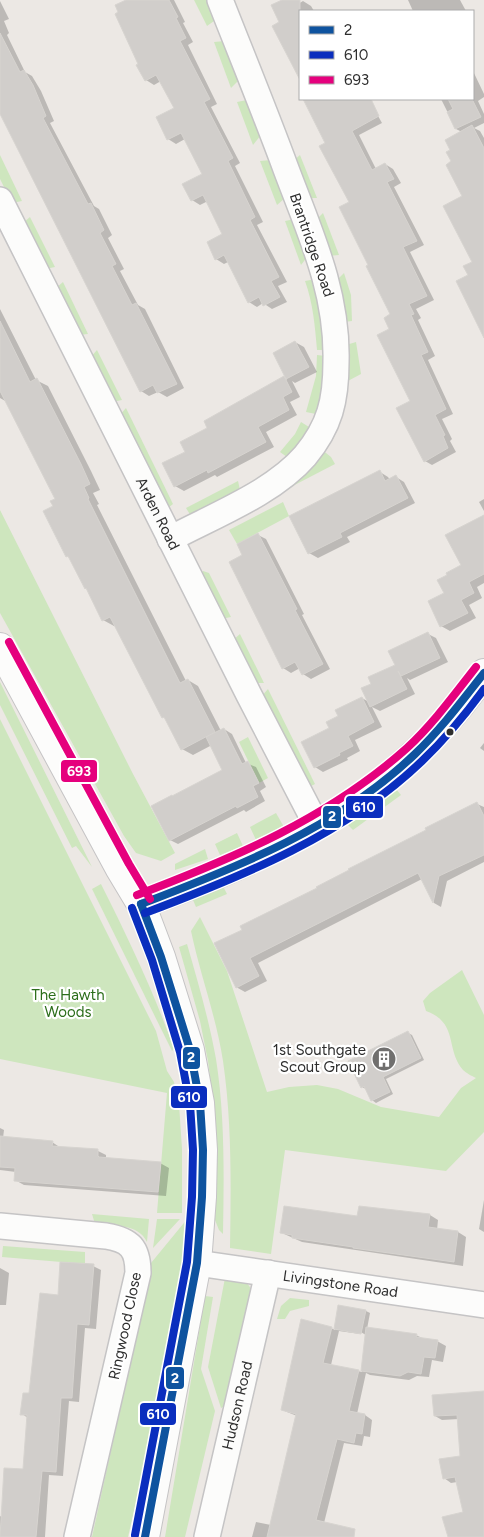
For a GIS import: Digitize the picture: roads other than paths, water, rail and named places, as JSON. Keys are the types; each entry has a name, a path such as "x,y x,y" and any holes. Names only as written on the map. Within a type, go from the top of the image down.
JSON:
{"street":[{"name":"Brantridge Road","path":"170,538 265,489 286,475 304,457 318,438 330,415 336,388 334,318 331,295 323,266 220,0"},
{"name":"Arden Road","path":"0,200 317,826"},
{"path":"0,647 120,869 141,904 190,1050 200,1103 203,1160 197,1263 145,1537"},
{"path":"141,904 262,855 317,826 372,790 409,761 436,734 467,699 484,673"},
{"name":"Ringwood Close","path":"0,1226 122,1239 132,1248 138,1263 138,1273 76,1537"},
{"name":"Livingstone Road","path":"197,1263 484,1305"},
{"name":"Hudson Road","path":"206,1537 268,1273"}],"place":[{"name":"1st Southgate Scout Group","path":"384,1059"}],"park label":[{"name":"The Hawth Woods","path":"68,1004"}]}
